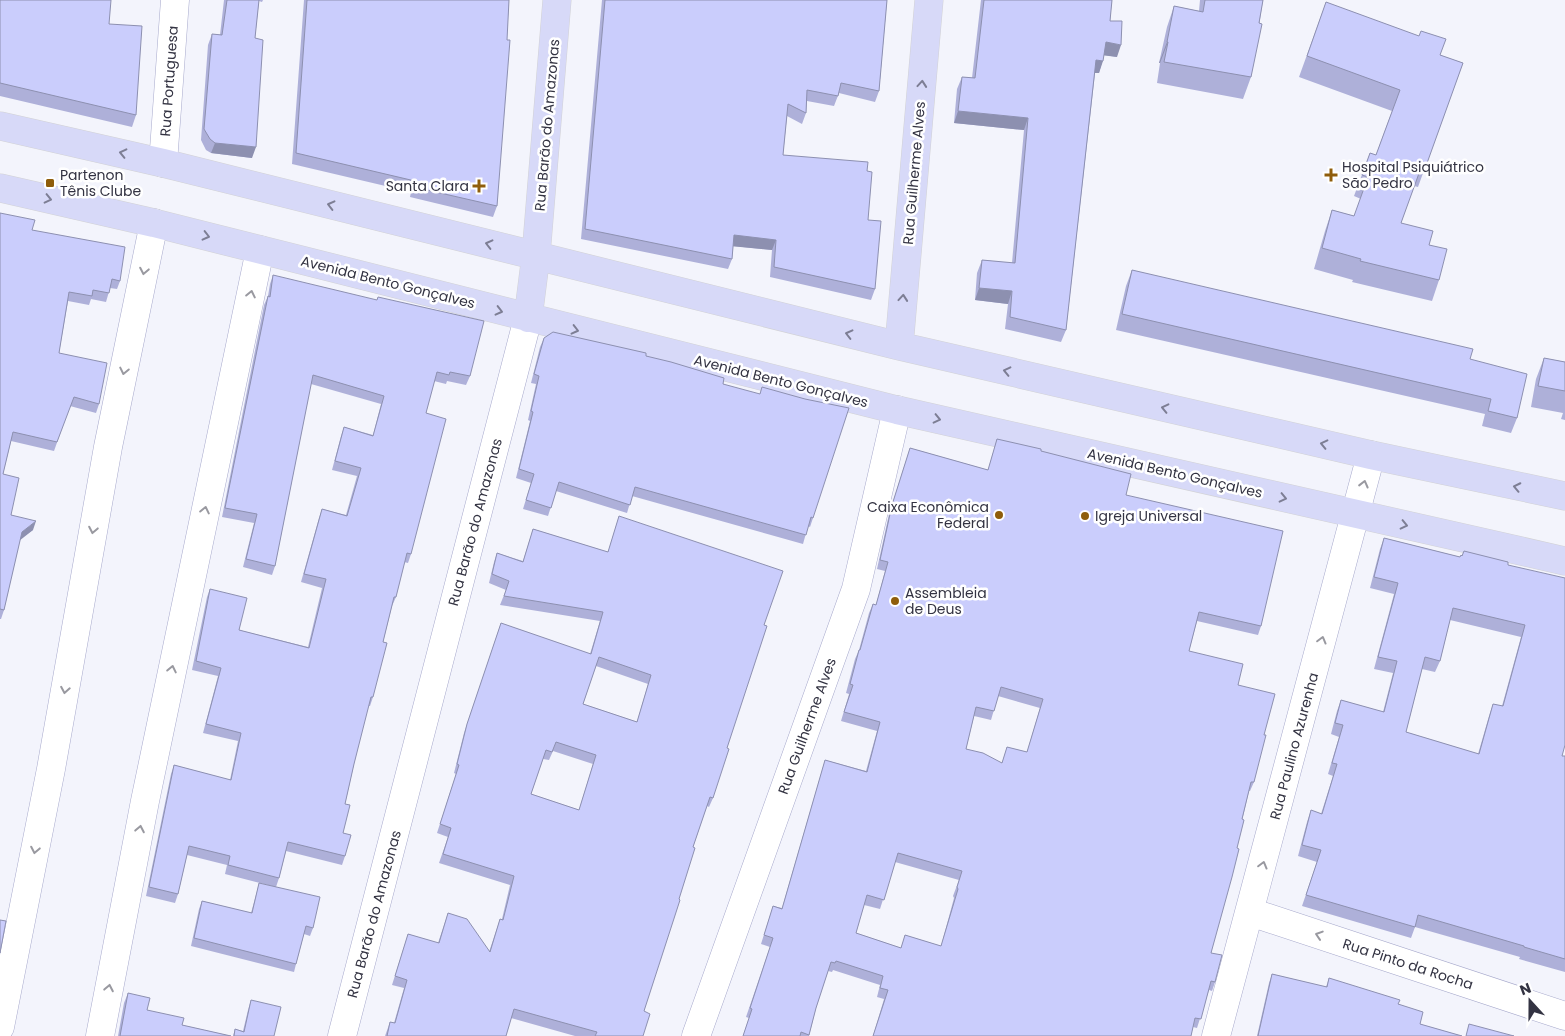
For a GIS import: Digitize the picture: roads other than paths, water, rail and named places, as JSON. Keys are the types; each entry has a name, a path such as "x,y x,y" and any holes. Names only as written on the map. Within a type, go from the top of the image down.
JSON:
{"main road":[{"name":"Rua Barão do Amazonas","path":"528,318 536,255 557,0"},
{"name":"Rua Guilherme Alves","path":"899,346 929,0"},
{"path":"0,126 163,162 899,346 1371,455 1565,496"},
{"name":"Avenida Bento Gonçalves","path":"0,188 154,223 897,410 1565,561"}],"street":[{"name":"Rua Portuguesa","path":"163,162 176,0"},
{"path":"0,1027 51,769 106,457 154,223"},
{"path":"100,1036 155,753 260,250"},
{"name":"Rua Barão do Amazonas","path":"342,1036 528,318"},
{"name":"Rua Guilherme Alves","path":"696,1036 856,589 897,410"},
{"name":"Rua Paulino Azurenha","path":"1216,1036 1371,455"},
{"name":"Rua Pinto da Rocha","path":"1250,912 1565,1016"}],"place":[{"name":"Hospital Psiquiátrico São Pedro","path":"1331,175"},
{"name":"Partenon Tênis Clube","path":"50,183"},
{"name":"Santa Clara","path":"479,186"},
{"name":"Caixa Econômica Federal","path":"999,515"},
{"name":"Igreja Universal","path":"1085,516"},
{"name":"Assembleia de Deus","path":"895,601"}]}
